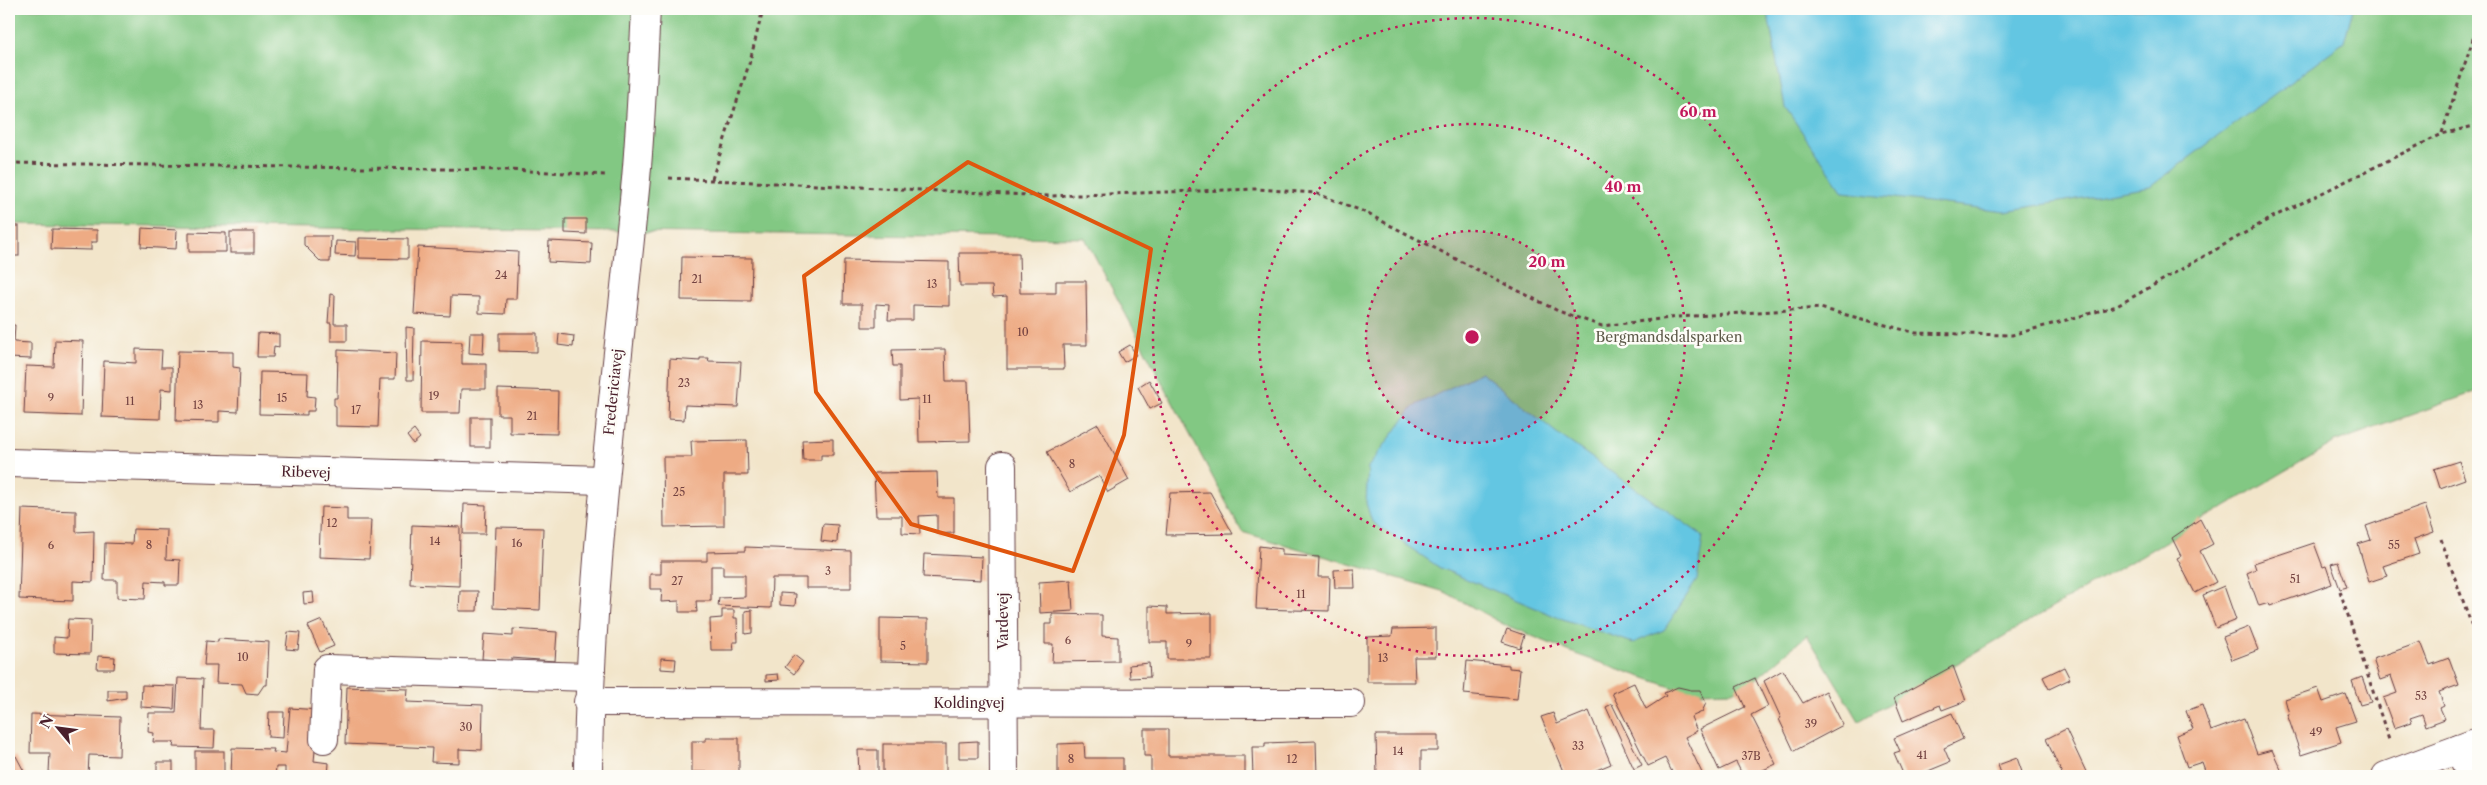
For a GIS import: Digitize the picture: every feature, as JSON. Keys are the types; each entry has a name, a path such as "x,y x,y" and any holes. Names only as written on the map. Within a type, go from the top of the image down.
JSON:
{"street":[{"name":"Fredericiavej","path":"588,776 589,690 603,480 636,177 646,9"},
{"name":"Ribevej","path":"9,463 603,480"},
{"name":"Vardevej","path":"1002,466 1004,776"},
{"name":"Koldingvej","path":"324,739 327,669 589,690 1004,702 1351,703"},
{"path":"2393,774 2469,746 2471,776"}],"path":[{"path":"712,180 750,61 764,9"},
{"path":"2442,134 2478,24"},
{"path":"9,163 509,170 1049,196 1256,189 1315,193 1362,211 1558,311 1602,326 1678,317 1820,308 1916,333 2012,335 2117,306 2271,218 2442,134 2478,124"},
{"path":"2441,539 2478,644"},
{"path":"2340,591 2393,774"},
{"path":"1618,771 1621,776"}],"highlighted area":[{"path":"968,162 1151,249 1124,435 1073,571 911,524 816,392 804,276"}],"green space":[{"name":"Bergmandsdalsparken","path":"9,9 2478,9 2478,391 2335,442 1859,721 1807,635 1755,680 1733,691 1699,692 1674,688 1578,655 1503,624 1445,592 1242,532 1085,238 9,224"}],"water":[{"path":"1767,9 2353,9 2344,42 2150,187 2005,211 1843,192 1785,107"},
{"path":"1481,372 1558,434 1703,536 1697,580 1664,630 1633,643 1557,617 1440,568 1372,522 1366,503 1368,467 1414,406"}],"building":[{"path":"565,219 586,219 586,234 565,233"},
{"path":"9,226 19,226 19,256 9,256"},
{"path":"142,228 177,230 176,249 141,247"},
{"path":"52,229 97,230 97,242 91,242 91,250 51,249"},
{"path":"189,232 226,233 226,252 189,252"},
{"path":"230,232 254,232 254,253 230,253"},
{"path":"304,236 331,236 330,262 321,262 304,245"},
{"path":"359,238 408,239 408,259 359,258"},
{"path":"336,241 356,242 355,256 335,255"},
{"path":"549,241 592,243 591,264 548,262"},
{"path":"418,247 518,252 516,299 506,299 505,314 479,313 479,297 451,296 450,316 414,314"},
{"path":"959,253 1019,253 1020,293 1056,293 1056,281 1086,281 1087,345 1063,345 1064,369 1007,369 1007,296 993,297 992,286 960,286"},
{"path":"682,257 752,258 751,301 681,300"},
{"path":"844,260 949,262 949,306 913,305 913,320 888,320 889,305 876,304 876,327 862,327 862,304 843,304"},
{"path":"330,294 335,295 334,324 347,324 347,341 331,341 331,323 328,323"},
{"path":"9,325 15,325 14,342 31,343 31,359 9,358"},
{"path":"406,327 414,328 413,380 407,380"},
{"path":"258,333 279,334 279,347 274,346 273,357 257,357"},
{"path":"470,333 484,333 483,354 469,353"},
{"path":"499,333 537,333 537,352 499,351"},
{"path":"559,334 574,336 573,347 558,345"},
{"path":"55,340 83,341 81,416 24,414 26,366 54,367"},
{"path":"422,341 462,342 462,364 486,364 486,389 461,389 460,413 421,413"},
{"path":"1130,345 1136,355 1124,362 1118,352"},
{"path":"136,349 162,350 161,367 172,367 172,390 161,389 160,419 102,417 104,361 136,363"},
{"path":"945,349 946,381 968,381 970,441 919,442 918,399 900,400 900,366 893,366 892,350"},
{"path":"338,350 396,353 395,379 380,379 378,427 336,426 334,398 337,398"},
{"path":"178,351 233,352 233,367 240,368 238,412 219,411 219,422 176,421"},
{"path":"700,358 709,358 708,361 741,362 738,407 685,405 684,420 668,419 670,359 700,361"},
{"path":"260,372 308,373 307,396 315,397 314,411 307,411 307,415 259,414"},
{"path":"1149,380 1162,403 1150,409 1138,387"},
{"path":"498,389 558,391 557,434 510,433 510,415 498,415"},
{"path":"471,417 490,417 490,447 471,447"},
{"path":"1098,424 1129,480 1108,492 1099,476 1070,492 1047,452"},
{"path":"414,430 420,438 413,444 407,436"},
{"path":"833,439 833,455 821,455 821,460 803,460 802,440"},
{"path":"747,440 748,475 724,475 724,526 664,527 663,457 692,457 691,441"},
{"path":"2459,461 2465,479 2440,488 2434,469"},
{"path":"937,472 938,498 954,498 954,533 937,534 937,515 919,516 920,534 902,533 902,516 876,516 874,473"},
{"path":"1210,492 1233,534 1166,535 1170,493"},
{"path":"464,504 486,505 485,534 463,534"},
{"path":"2425,505 2434,532 2414,539 2419,554 2383,566 2387,576 2369,582 2358,544 2371,540 2366,526"},
{"path":"321,507 347,508 347,520 371,520 369,559 319,557"},
{"path":"22,509 76,511 76,532 94,531 93,582 73,581 73,601 19,599"},
{"path":"2200,519 2213,544 2200,551 2216,582 2195,593 2177,558 2181,556 2172,538"},
{"path":"823,524 838,525 837,543 821,541"},
{"path":"412,525 460,527 459,586 410,584"},
{"path":"496,527 543,528 540,610 493,608"},
{"path":"133,529 167,530 166,559 180,560 179,585 165,585 165,582 146,581 145,599 117,598 117,580 104,580 105,543 132,544"},
{"path":"2314,543 2323,567 2326,566 2332,584 2270,606 2269,603 2259,606 2247,573 2256,569 2254,563"},
{"path":"1259,546 1282,549 1282,555 1319,557 1318,577 1330,577 1329,611 1256,609"},
{"path":"745,547 851,551 851,588 806,588 806,578 772,578 771,608 718,606 719,598 745,597 745,575 723,575 723,566 711,566 711,601 696,601 697,612 679,612 679,601 661,602 662,589 650,589 650,574 661,574 661,561 707,561 707,552 745,551"},
{"path":"924,554 982,557 981,580 923,577"},
{"path":"2338,562 2347,587 2340,589 2331,564"},
{"path":"1354,569 1355,588 1335,588 1334,570"},
{"path":"1071,580 1073,611 1040,613 1039,582"},
{"path":"2224,586 2236,620 2216,628 2203,595"},
{"path":"460,591 478,591 477,611 459,611"},
{"path":"313,592 314,603 304,604 303,593"},
{"path":"780,593 796,594 795,606 780,605"},
{"path":"1149,606 1167,607 1167,614 1212,613 1212,659 1167,659 1167,642 1149,642"},
{"path":"722,610 734,610 734,618 737,618 738,642 733,642 734,650 711,650 710,619 722,618"},
{"path":"752,610 752,633 745,634 745,611"},
{"path":"1052,614 1102,615 1102,636 1118,637 1118,661 1052,662 1053,644 1045,644 1045,624 1052,624"},
{"path":"880,618 928,619 928,662 880,661"},
{"path":"68,619 91,620 90,654 54,653 54,637 67,638"},
{"path":"322,620 334,646 320,652 308,626"},
{"path":"2249,627 2258,650 2232,660 2223,637"},
{"path":"1436,628 1436,657 1414,657 1415,682 1367,682 1367,637 1392,636 1393,629"},
{"path":"513,629 557,632 555,661 511,658 511,661 482,659 484,634 513,636"},
{"path":"1507,629 1524,635 1520,648 1502,642"},
{"path":"288,632 300,633 298,650 286,649"},
{"path":"218,639 269,642 267,685 264,685 258,694 246,693 242,684 216,683 217,665 204,665 206,641 218,642"},
{"path":"2421,642 2430,665 2449,658 2459,685 2439,692 2444,706 2440,708 2445,719 2426,726 2422,714 2410,718 2412,722 2394,728 2383,698 2397,693 2391,676 2380,680 2373,659"},
{"path":"794,655 803,662 794,674 785,667"},
{"path":"98,656 115,657 114,669 97,669"},
{"path":"661,658 676,659 675,670 661,669"},
{"path":"1467,661 1509,665 1509,668 1520,669 1517,699 1464,694"},
{"path":"1149,663 1150,677 1130,678 1129,665"},
{"path":"1953,666 1966,701 1942,710 1940,705 1903,721 1894,698"},
{"path":"2064,667 2070,679 2049,689 2043,677"},
{"path":"1783,670 1803,703 1826,691 1843,725 1794,751 1764,681"},
{"path":"778,674 779,680 766,681 766,675"},
{"path":"2362,677 2371,702 2360,705 2352,681"},
{"path":"178,678 203,679 201,730 215,730 214,748 173,747 174,742 153,742 154,733 148,732 149,713 176,713"},
{"path":"1755,678 1768,706 1751,715 1776,764 1750,776 1743,776 1736,762 1719,770 1700,729 1745,707 1736,687"},
{"path":"1634,683 1646,709 1666,696 1664,693 1678,687 1700,690 1706,703 1702,712 1691,717 1697,731 1685,737 1702,773 1696,776 1674,776 1665,758 1648,766 1612,693"},
{"path":"142,685 175,686 174,709 141,707"},
{"path":"347,687 408,689 407,702 483,705 482,750 459,749 459,763 431,762 432,748 345,744"},
{"path":"2318,688 2323,702 2346,694 2356,721 2336,727 2341,742 2301,755 2287,714 2289,714 2285,699"},
{"path":"108,690 126,690 126,698 108,701"},
{"path":"1612,704 1642,765 1634,769 1606,707"},
{"path":"2202,705 2211,731 2244,719 2257,754 2272,750 2284,776 2207,776 2202,762 2187,767 2176,735 2193,729 2186,711"},
{"path":"290,708 319,710 314,761 329,763 328,776 285,776 285,767 276,767 275,776 231,776 232,748 274,749 273,752 286,753"},
{"path":"1589,711 1611,764 1582,776 1566,776 1541,717 1553,713 1557,724"},
{"path":"269,712 284,712 283,738 268,737"},
{"path":"1952,713 1963,739 1944,748 1950,762 1916,776 1904,776 1894,753 1900,751 1894,738"},
{"path":"31,714 120,717 119,756 89,755 88,775 49,773 50,753 30,753"},
{"path":"1144,729 1168,729 1168,756 1245,756 1245,776 1151,776 1151,756 1144,756"},
{"path":"2066,729 2088,776 2063,776 2046,739"},
{"path":"1376,735 1438,735 1438,751 1421,751 1421,776 1377,776"},
{"path":"706,738 739,738 739,775 710,776 707,775 707,772 692,772 692,741 706,741"},
{"path":"978,741 978,758 959,758 959,742"},
{"path":"1316,741 1317,776 1253,776 1252,747 1265,747 1265,743"},
{"path":"1084,743 1085,758 1123,758 1123,776 1058,776 1058,744"},
{"path":"883,744 946,744 946,776 883,776"},
{"path":"858,750 878,750 878,776 859,776"},
{"path":"195,751 224,751 224,776 195,776"},
{"path":"16,756 26,775 13,776 9,769 9,761"},
{"path":"2017,758 2022,772 2002,776 1998,765"},
{"path":"157,762 173,762 173,776 157,776"}]}
